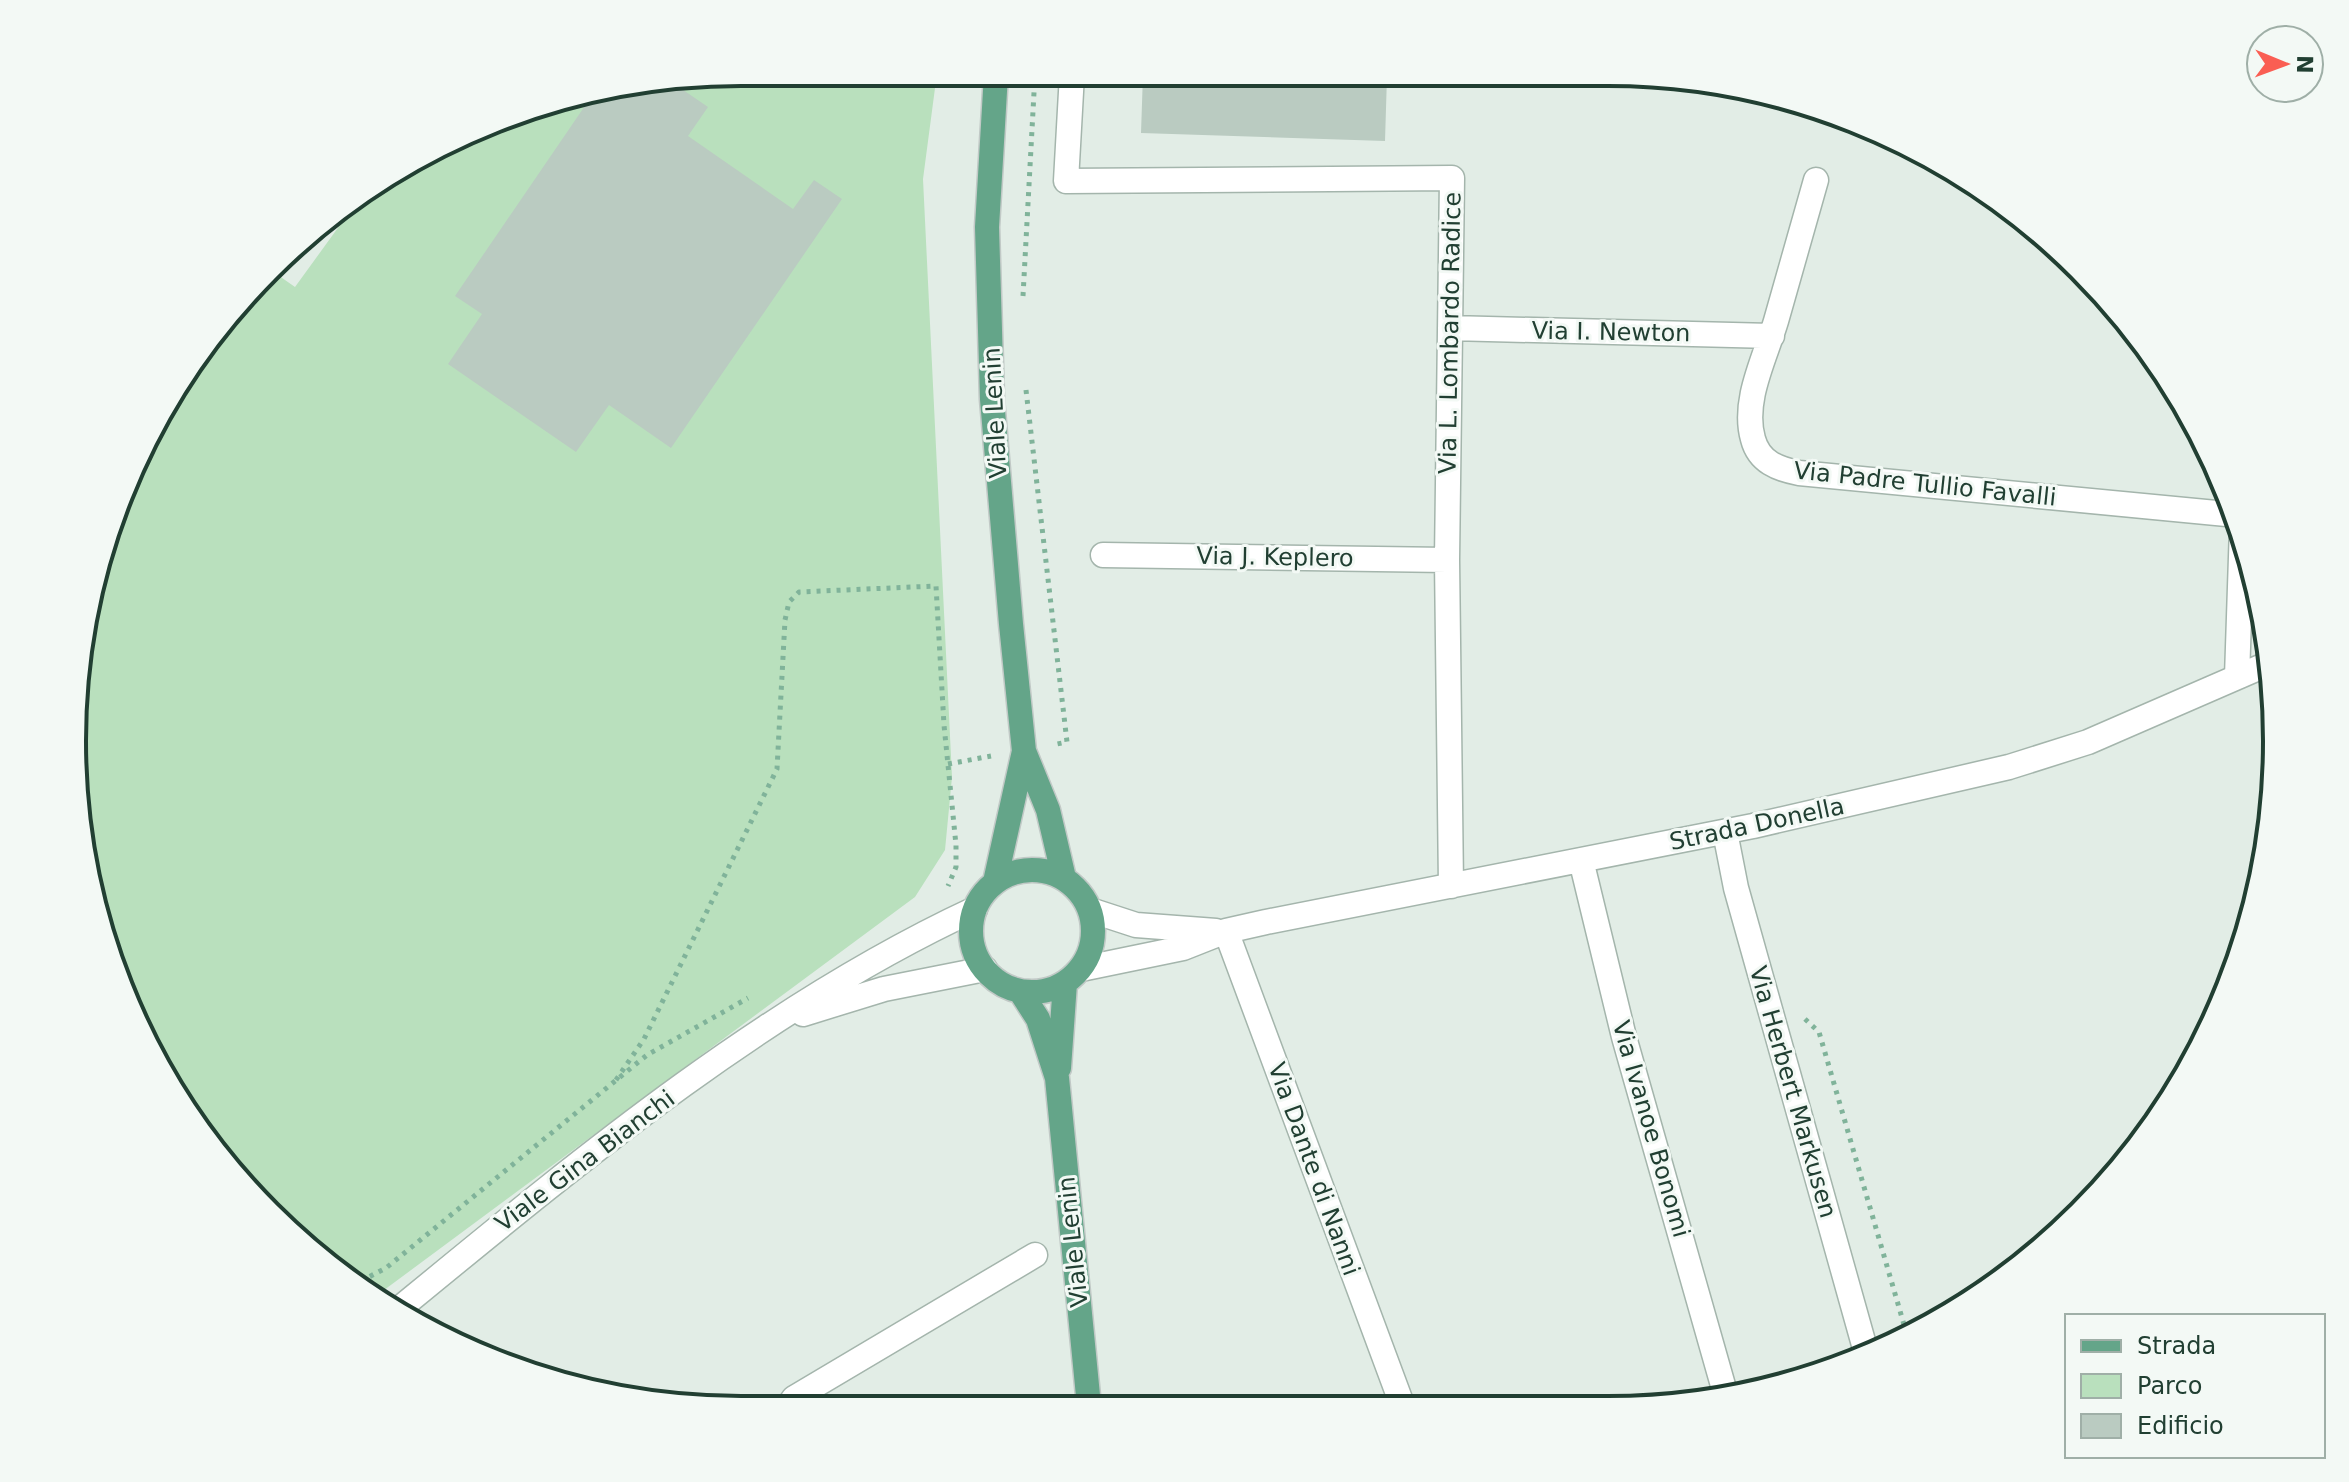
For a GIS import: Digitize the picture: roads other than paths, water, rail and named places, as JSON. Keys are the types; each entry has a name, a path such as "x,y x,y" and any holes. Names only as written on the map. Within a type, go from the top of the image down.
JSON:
{"main road":[{"name":"Viale Lenin","path":"995,86 987,227 992,399 1024,751 1048,810 1064,878 1080,892 1090,910 1094,930 1090,951 1073,976 1057,1078"},
{"name":"Viale Lenin","path":"975,909 995,882 1024,751"},
{"path":"995,882 1029,869 1064,878"},
{"path":"975,909 972,940 985,969"},
{"name":"Viale Lenin","path":"985,969 995,979 1020,991 1038,1019 1057,1078 1088,1396"},
{"path":"1020,991 1036,992 1073,976"}],"street":[{"name":"Via L. Lombardo Radice","path":"1071,86 1066,181 1452,178 1447,560 1451,886"},
{"name":"Via Padre Tullio Favalli","path":"1816,180 1758,377 1749,419 1753,442 1764,459 1777,468 2222,513"},
{"name":"Via I. Newton","path":"1450,328 1772,336"},
{"name":"Via J. Keplero","path":"1103,555 1447,560"},
{"path":"2237,677 2241,570"},
{"name":"Strada Donella","path":"1226,931 1725,832 2037,759 2088,742 2258,668"},
{"name":"Via Herbert Markusen","path":"1725,832 1736,888 1864,1344"},
{"name":"Via Ivanoe Bonomi","path":"1581,860 1624,1037 1723,1385"},
{"name":"Viale Gina Bianchi","path":"406,1304 495,1230 700,1074 895,946 975,909"},
{"path":"1090,910 1160,929 1226,931"},
{"path":"1073,976 1183,948 1226,931"},
{"name":"Via Dante di Nanni","path":"1226,931 1399,1396"},
{"path":"778,1021 884,989 985,969"},
{"path":"797,1396 1035,1255"}]}
